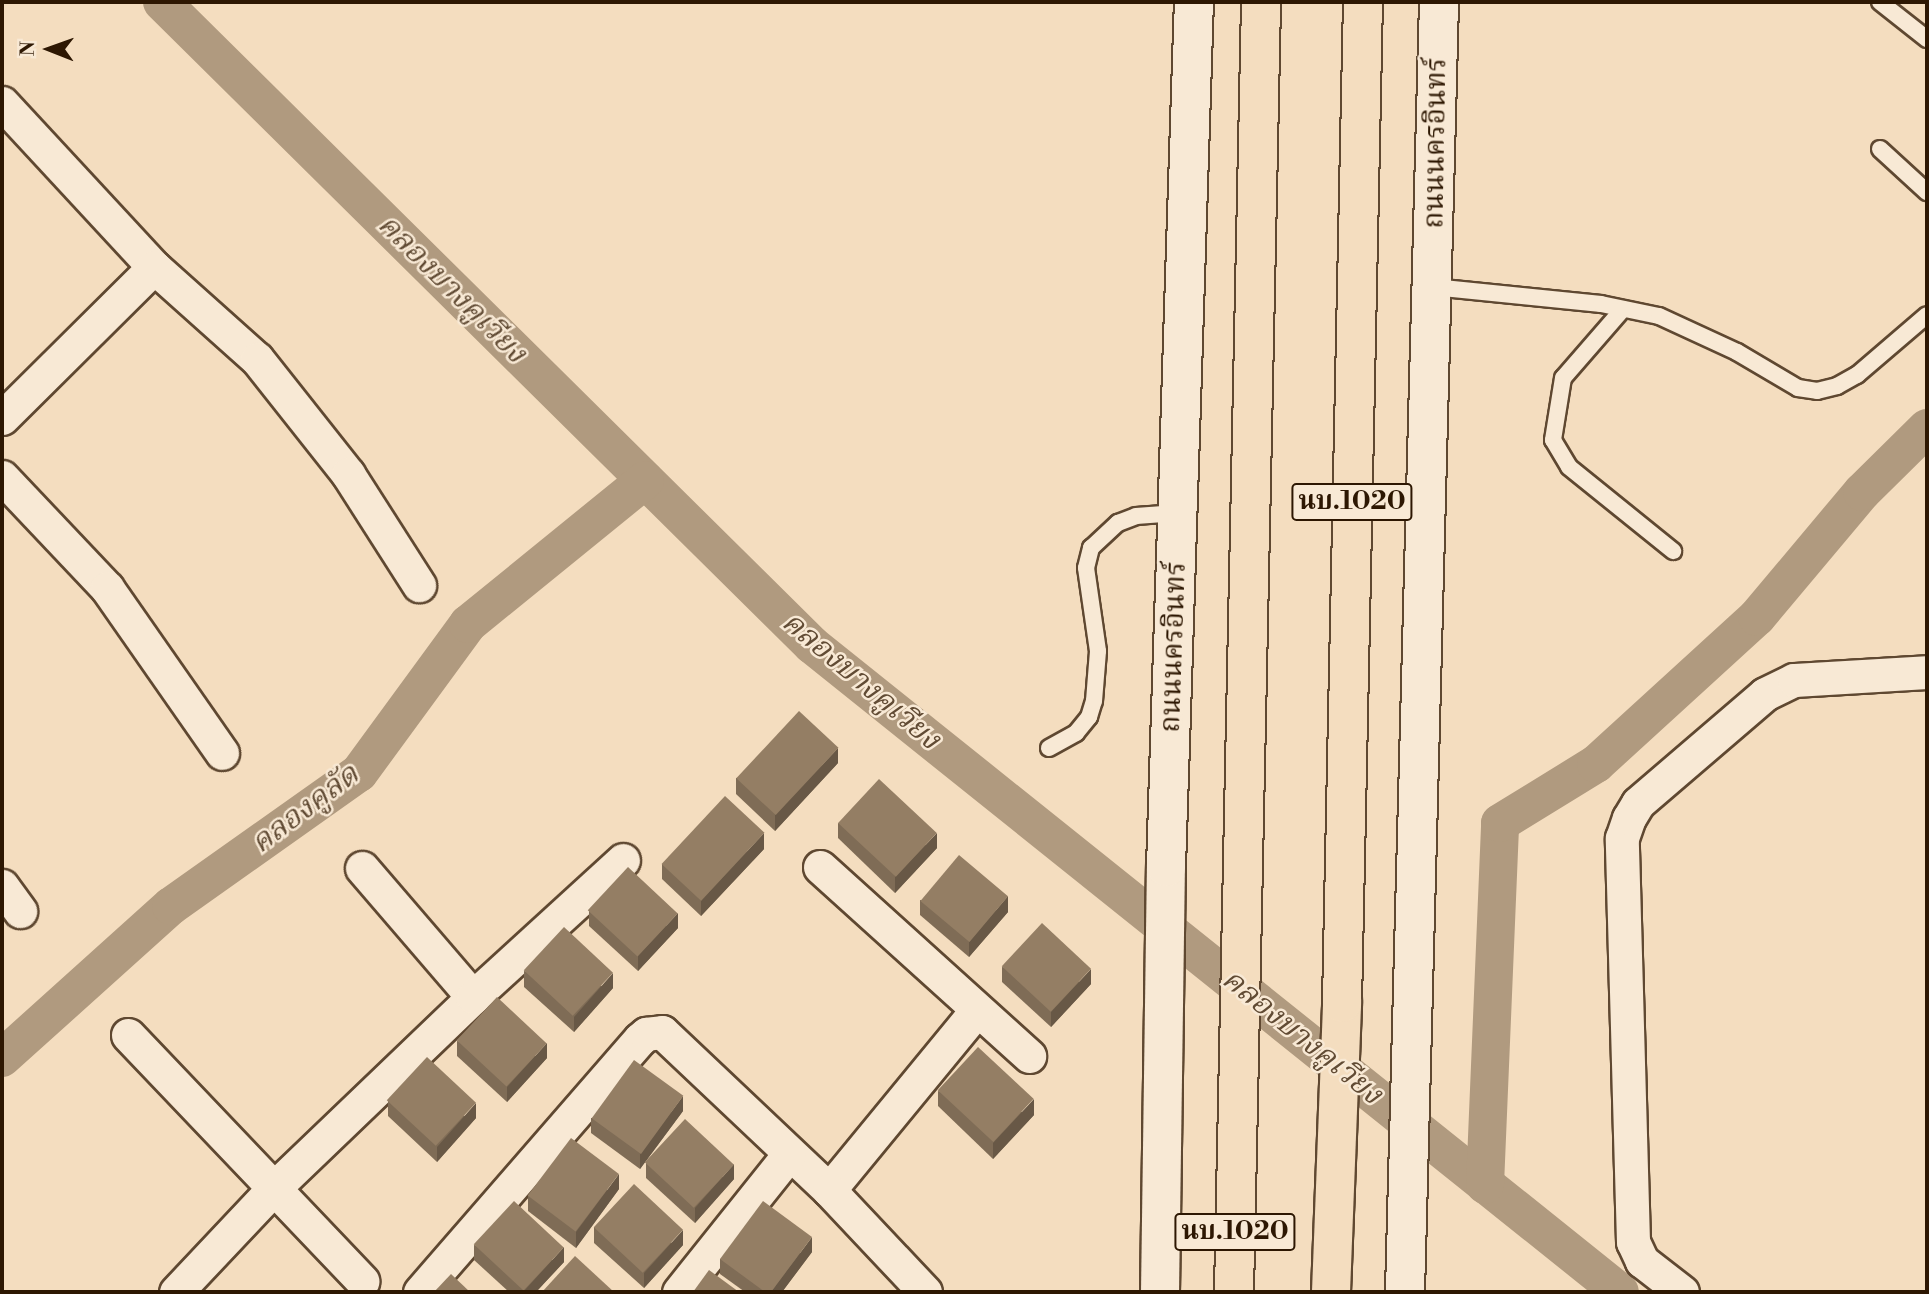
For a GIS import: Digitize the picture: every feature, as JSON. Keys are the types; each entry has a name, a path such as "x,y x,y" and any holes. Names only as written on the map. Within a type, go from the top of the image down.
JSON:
{"main road":[{"name":"ถนนนครอินทร์","path":"1160,1292 1167,867 1194,2"},
{"name":"นบ.1020","path":"1234,1292 1261,2"},
{"name":"นบ.1020","path":"1331,1292 1342,1003 1363,2"},
{"name":"ถนนนครอินทร์","path":"1405,1292 1409,1061 1433,287 1438,2"}],"street":[{"path":"2,103 154,267 257,359 348,474 418,585"},
{"path":"2,418 154,267"},
{"path":"2,477 107,588 222,753"},
{"path":"1682,1292 1642,1261 1633,1242 1622,838 1629,818 1638,803 1743,710 1775,689 1794,680 1927,672"},
{"path":"176,1292 272,1190 473,997 623,860"},
{"path":"820,867 1029,1056"},
{"path":"362,868 473,997"},
{"path":"829,1190 977,1010"},
{"path":"420,1292 646,1034 662,1032 829,1190 925,1292"},
{"path":"128,1035 272,1190 362,1281"},
{"path":"679,1292 789,1154"}],"lane":[{"path":"1880,2 1927,39"},
{"path":"1880,149 1927,192"},
{"path":"1433,287 1589,303 1659,316 1737,352 1798,388 1817,391 1837,386 1857,375 1927,315"},
{"path":"1623,309 1563,377 1553,440 1569,467 1672,551"},
{"path":"1049,748 1076,733 1089,717 1094,701 1098,651 1086,568 1091,548 1118,523 1127,519 1179,512"}],"building":[{"path":"799,711 838,748 776,815 736,778"},
{"path":"879,779 937,833 896,877 838,823"},
{"path":"725,796 764,833 701,901 662,864"},
{"path":"959,855 1008,896 969,942 920,901"},
{"path":"628,867 678,913 637,957 588,910"},
{"path":"1042,923 1091,969 1051,1012 1002,966"},
{"path":"564,927 613,973 573,1016 524,970"},
{"path":"497,997 547,1043 506,1087 457,1040"},
{"path":"978,1047 1034,1099 993,1142 938,1090"},
{"path":"427,1057 476,1103 436,1146 387,1100"},
{"path":"634,1060 683,1096 641,1154 592,1118"},
{"path":"685,1119 734,1165 694,1208 645,1162"},
{"path":"571,1138 619,1174 576,1232 528,1196"},
{"path":"634,1184 683,1230 643,1273 594,1227"},
{"path":"514,1201 564,1247 523,1291 474,1244"},
{"path":"763,1201 812,1237 771,1292 765,1292 720,1259"},
{"path":"575,1256 614,1292 542,1292"},
{"path":"709,1270 739,1292 693,1292"},
{"path":"451,1274 470,1292 434,1292"}],"waterway":[{"name":"คลองบางคูเวียง","path":"162,2 812,645 1620,1292"},
{"path":"1485,1185 1500,823 1596,764 1757,617 1862,492 1927,428"},
{"name":"คลองคูลัด","path":"2,1058 171,906 359,773 468,624 645,480"}]}
